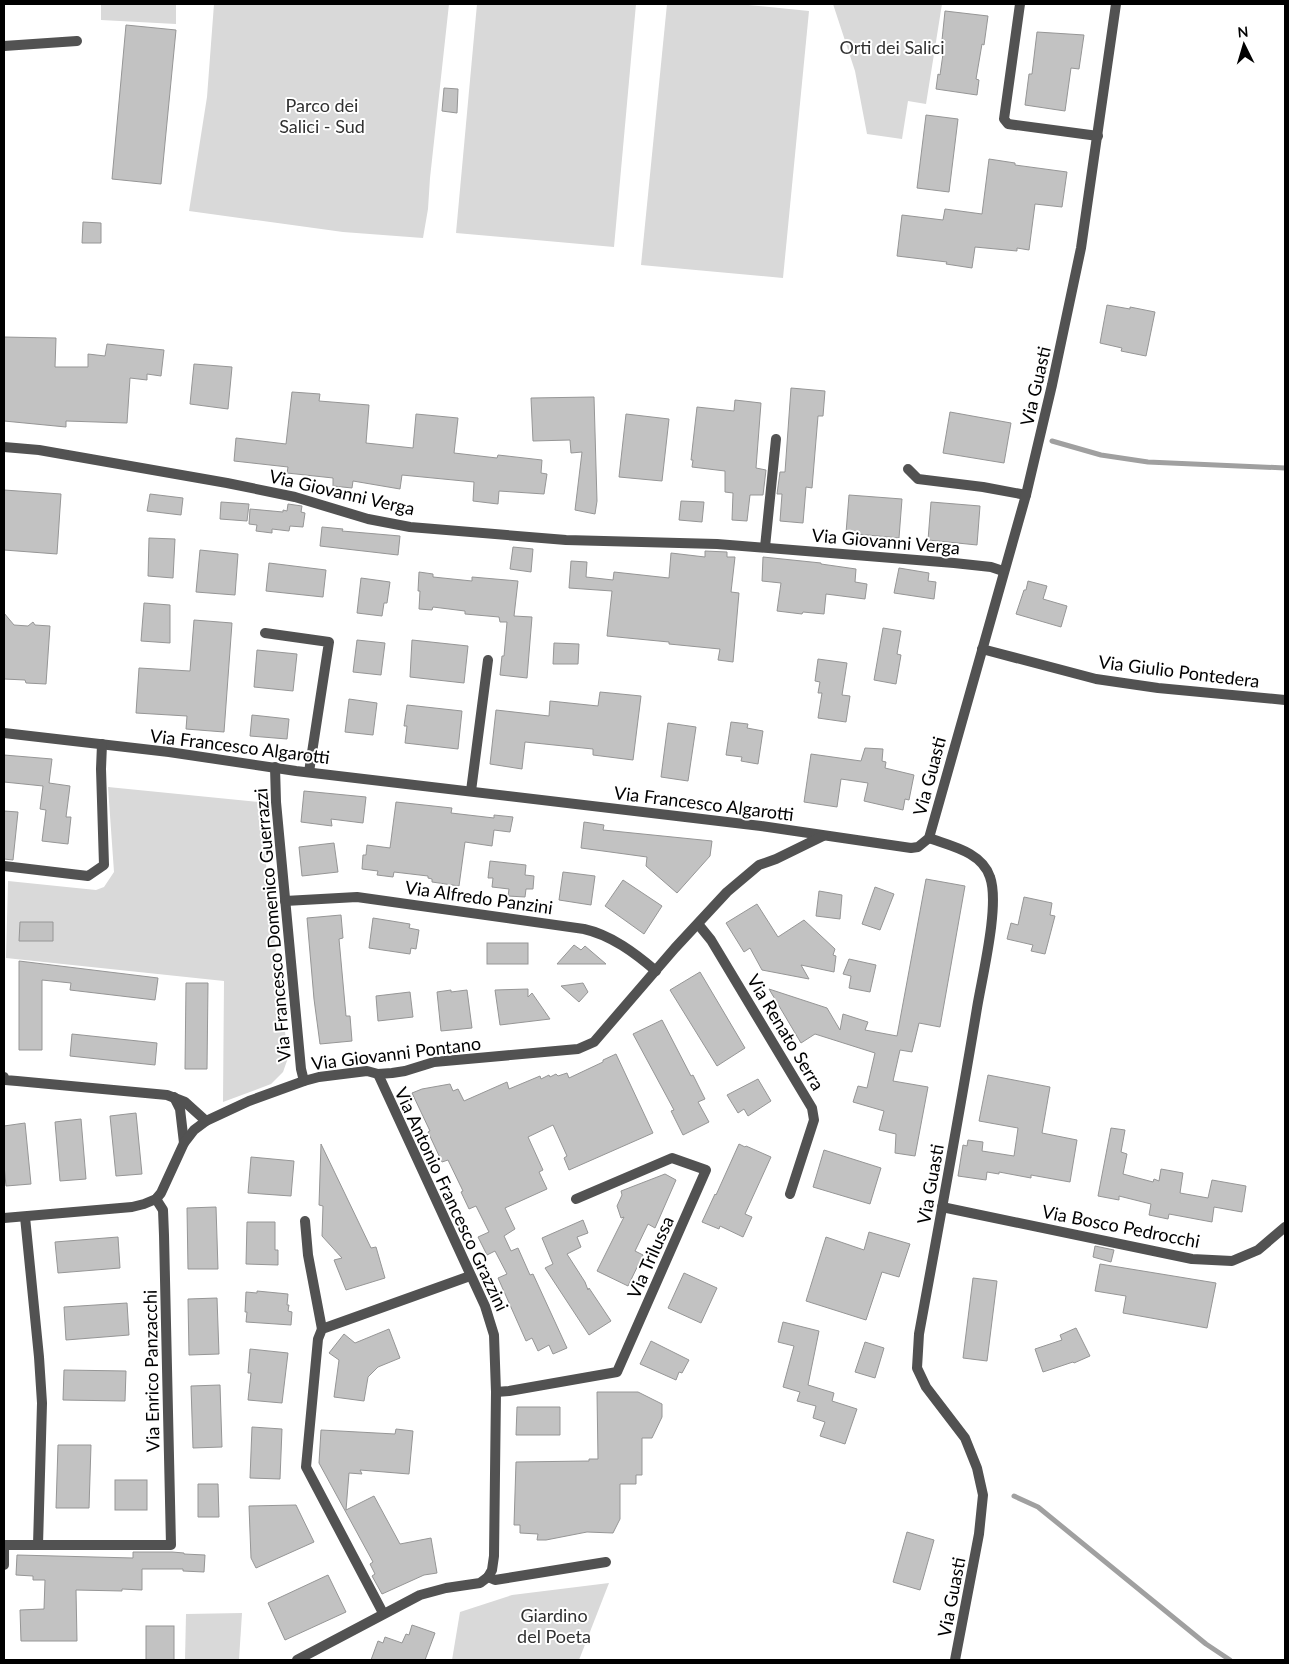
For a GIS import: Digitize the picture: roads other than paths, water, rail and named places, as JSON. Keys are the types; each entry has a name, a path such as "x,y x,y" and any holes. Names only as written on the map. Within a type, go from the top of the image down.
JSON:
{"street":[{"path":"1020,4 1004,119 1008,124 1098,136"},
{"name":"Via Guasti","path":"955,1660 980,1534 983,1495 977,1468 965,1438 926,1387 917,1368 919,1334 988,946 994,891 990,876 976,858 966,852 928,838 1037,452 1081,248 1116,4"},
{"path":"4,46 77,41"},
{"path":"765,547 776,439"},
{"name":"Via Giovanni Verga","path":"4,447 39,450 236,484 295,497 368,519 410,527 566,540 765,547 954,563 991,567 1003,571"},
{"path":"908,469 918,480 983,487 1026,495"},
{"path":"264,633 329,642 309,772"},
{"name":"Via Giulio Pontedera","path":"982,649 1096,679 1158,688 1285,700"},
{"path":"472,791 488,660"},
{"name":"Via Francesco Algarotti","path":"4,733 774,828 911,848 918,847 928,838"},
{"path":"4,866 88,876 104,865 100,769 102,744"},
{"name":"Via Francesco Domenico Guerrazzi","path":"275,767 276,802 285,901 301,1069 304,1081"},
{"name":"Via Giovanni Pontano","path":"184,1143 194,1130 206,1122 249,1101 320,1077 367,1071 378,1074 405,1071 434,1062 564,1051 587,1046 594,1042 727,892 759,865 824,836"},
{"name":"Via Alfredo Panzini","path":"285,901 357,897 584,929 607,936 641,958 656,971"},
{"name":"Via Renato Serra","path":"698,924 711,940 812,1108 814,1120 790,1194"},
{"name":"Via Antonio Francesco Grazzini","path":"378,1074 485,1306 494,1335 496,1392 494,1556 492,1570 488,1577"},
{"path":"4,1078 5,1080 160,1094 174,1097 185,1102 206,1122"},
{"path":"4,1218 132,1207 156,1199 166,1186 184,1143 180,1109 174,1097"},
{"name":"Via Trilussa","path":"496,1392 617,1372 706,1170 672,1158 576,1199"},
{"name":"Via Enrico Panzacchi","path":"38,1545 171,1545 163,1210 156,1199"},
{"name":"Via Bosco Pedrocchi","path":"942,1207 1192,1259 1232,1261 1258,1250 1285,1227"},
{"path":"4,1565 4,1545 38,1545 42,1402 40,1357 25,1217"},
{"path":"305,1221 308,1255 322,1329 318,1340 306,1467 383,1614"},
{"path":"322,1329 470,1276"},
{"path":"297,1660 420,1595 446,1588 480,1583 488,1577 495,1580 606,1562"}],"waterway":[{"path":"1052,441 1101,455 1148,462 1285,468"},
{"path":"1014,1496 1038,1507 1206,1644 1230,1660"}],"park label":[{"name":"Orti dei Salici","path":"892,47"},
{"name":"Parco dei Salici - Sud","path":"322,115"},
{"name":"Giardino del Poeta","path":"554,1625"}]}
